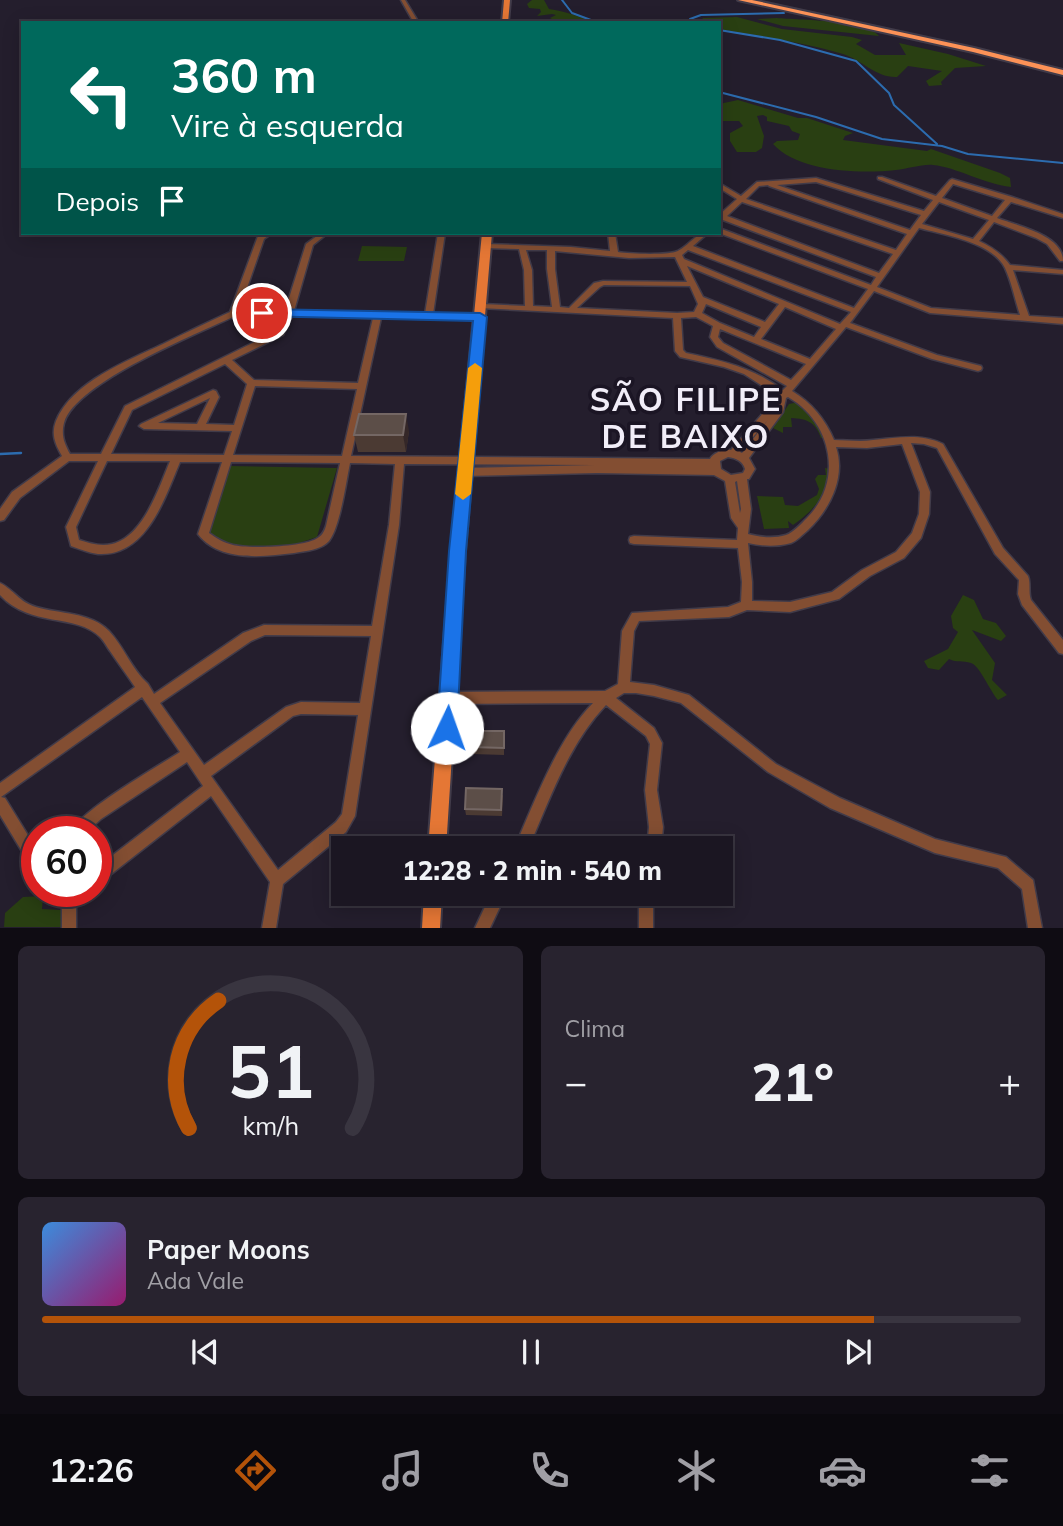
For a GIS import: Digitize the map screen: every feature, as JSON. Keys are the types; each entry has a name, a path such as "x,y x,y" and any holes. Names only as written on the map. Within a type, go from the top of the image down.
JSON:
{"highway":[{"path":"743,0 1063,72"},
{"path":"753,0 973,47 1063,72"}],"main road":[{"path":"505,21 507,0"},
{"path":"438,836 465,466 486,240"},
{"path":"431,928 432,906"}],"street":[{"path":"402,0 416,21"},
{"path":"880,178 940,198 1050,242 1063,259"},
{"path":"881,276 723,217 743,200 752,186 764,182 821,180 925,214"},
{"path":"744,458 780,410 787,393 809,362 844,326 925,214 954,181 1063,216"},
{"path":"764,182 911,233"},
{"path":"721,186 743,200 897,253"},
{"path":"974,243 1010,198"},
{"path":"918,225 974,243 1002,256 1025,317"},
{"path":"721,231 898,300 942,313 1063,321"},
{"path":"234,313 261,238 265,235"},
{"path":"177,457 149,522 135,537 117,546 90,550 75,543 71,527 128,408 280,333 289,313 310,244 322,235"},
{"path":"429,316 442,235"},
{"path":"612,235 614,254"},
{"path":"680,258 703,235"},
{"path":"486,240 522,247 680,258 844,326 935,357 978,368"},
{"path":"522,247 528,270 529,308"},
{"path":"688,247 856,311"},
{"path":"551,248 556,310"},
{"path":"680,258 700,299 701,309 697,314"},
{"path":"1008,267 1063,272"},
{"path":"570,311 597,285 603,283 692,284"},
{"path":"700,299 766,326"},
{"path":"755,341 784,303"},
{"path":"67,457 58,440 60,422 71,403 80,395 117,369 234,313 429,316 529,308 677,316 697,314 809,362"},
{"path":"252,383 203,534 209,540 234,551 257,553 310,546 326,538 331,526 378,315"},
{"path":"634,540 742,535 762,542 791,539 821,509 834,479 834,452 831,443 821,421 803,400 748,371 683,355 679,351 677,316"},
{"path":"718,325 713,337 720,345 787,393"},
{"path":"719,362 720,345"},
{"path":"225,359 252,383 362,386"},
{"path":"200,427 215,397 213,393 144,426 237,428"},
{"path":"733,454 772,405 787,393"},
{"path":"831,443 871,444 905,440 928,441 940,446 999,551 1024,579 1023,594 1026,602 1063,649"},
{"path":"624,687 628,631 636,616 729,612 746,605 790,607 835,596 866,573 900,555 917,535 924,514 925,492 905,440"},
{"path":"715,467 718,456 733,454 744,458 750,469 742,479 746,509 742,535"},
{"path":"0,517 16,495 67,457 400,460 465,466 597,469 715,467 730,479 742,479"},
{"path":"268,928 277,880 341,827 348,816 394,525 400,460"},
{"path":"730,479 736,518 742,535 747,582 746,605"},
{"path":"0,588 14,604 38,614 91,623 104,633 277,880"},
{"path":"152,702 247,637 264,630 376,631"},
{"path":"527,836 569,745 586,718 605,697 624,687 673,694 685,699 772,768 835,803 935,846 1001,862 1028,885 1035,928"},
{"path":"0,791 144,688"},
{"path":"449,698 605,697 650,732 656,743 651,790 655,836"},
{"path":"203,774 290,711 301,708 365,709"},
{"path":"94,816 189,753"},
{"path":"112,865 212,787"},
{"path":"0,803 21,837"},
{"path":"482,928 493,906"},
{"path":"646,906 646,928"},
{"path":"69,928 71,907"}],"green space":[{"path":"532,0 544,0 549,9 590,21 555,21 550,18 556,15 537,16 541,12 540,9 529,8 527,4"},
{"path":"737,17 782,29 852,37 862,40 856,44 875,55 906,55 899,43 986,66 955,68 941,82 942,85 929,86 926,81 942,71 908,66 897,77 889,77 843,54 721,29 721,21 701,21 703,18"},
{"path":"777,18 847,24 872,31 879,36 783,26 757,19"},
{"path":"738,100 853,133 845,136 843,140 927,151 931,149 1000,173 1010,178 1011,187 933,165 865,172 813,166 784,153 773,144 777,141 798,140 800,134 792,131 789,126 767,121 767,117 763,115 757,116 764,136 762,148 756,152 737,152 730,141 730,133 743,126 739,121 721,121 721,104"},
{"path":"362,246 407,247 404,261 358,261"},
{"path":"799,402 815,418 825,438 821,438 810,422 802,419 791,418 792,427 783,427 783,433 773,428 789,404"},
{"path":"230,466 337,468 317,537 284,548 235,548 205,532"},
{"path":"825,468 830,469 826,487 807,514 793,525 788,521 789,528 764,529 757,496 783,497 785,505 798,506 817,495 819,489 815,479 818,475 826,475"},
{"path":"963,595 974,600 983,619 996,623 1006,636 1001,641 972,630 995,663 992,680 1007,695 998,700 978,669 971,663 949,659 939,670 928,668 924,661 948,649 958,632 953,628 951,616"},
{"path":"21,899 21,907 61,910 61,927 4,927 5,913"}],"building":[{"path":"359,414 406,414 403,435 354,435"},
{"path":"472,731 504,731 504,748 471,747"},
{"path":"466,788 502,789 501,810 465,809"}],"waterway":[{"path":"562,0 572,13 594,21"},
{"path":"692,21 690,19 701,15 784,13"},
{"path":"721,30 780,40 856,61 889,93 894,105 937,144"},
{"path":"721,93 816,117 882,139 942,146 968,154 1063,163"},
{"path":"0,454 21,453"}],"slow traffic":[{"path":"463,494 475,368"}],"district":[{"name":"SÃO FILIPE DE BAIXO","path":"686,418"}],"route":[{"path":"262,313 480,317 458,551 447,728"}]}
